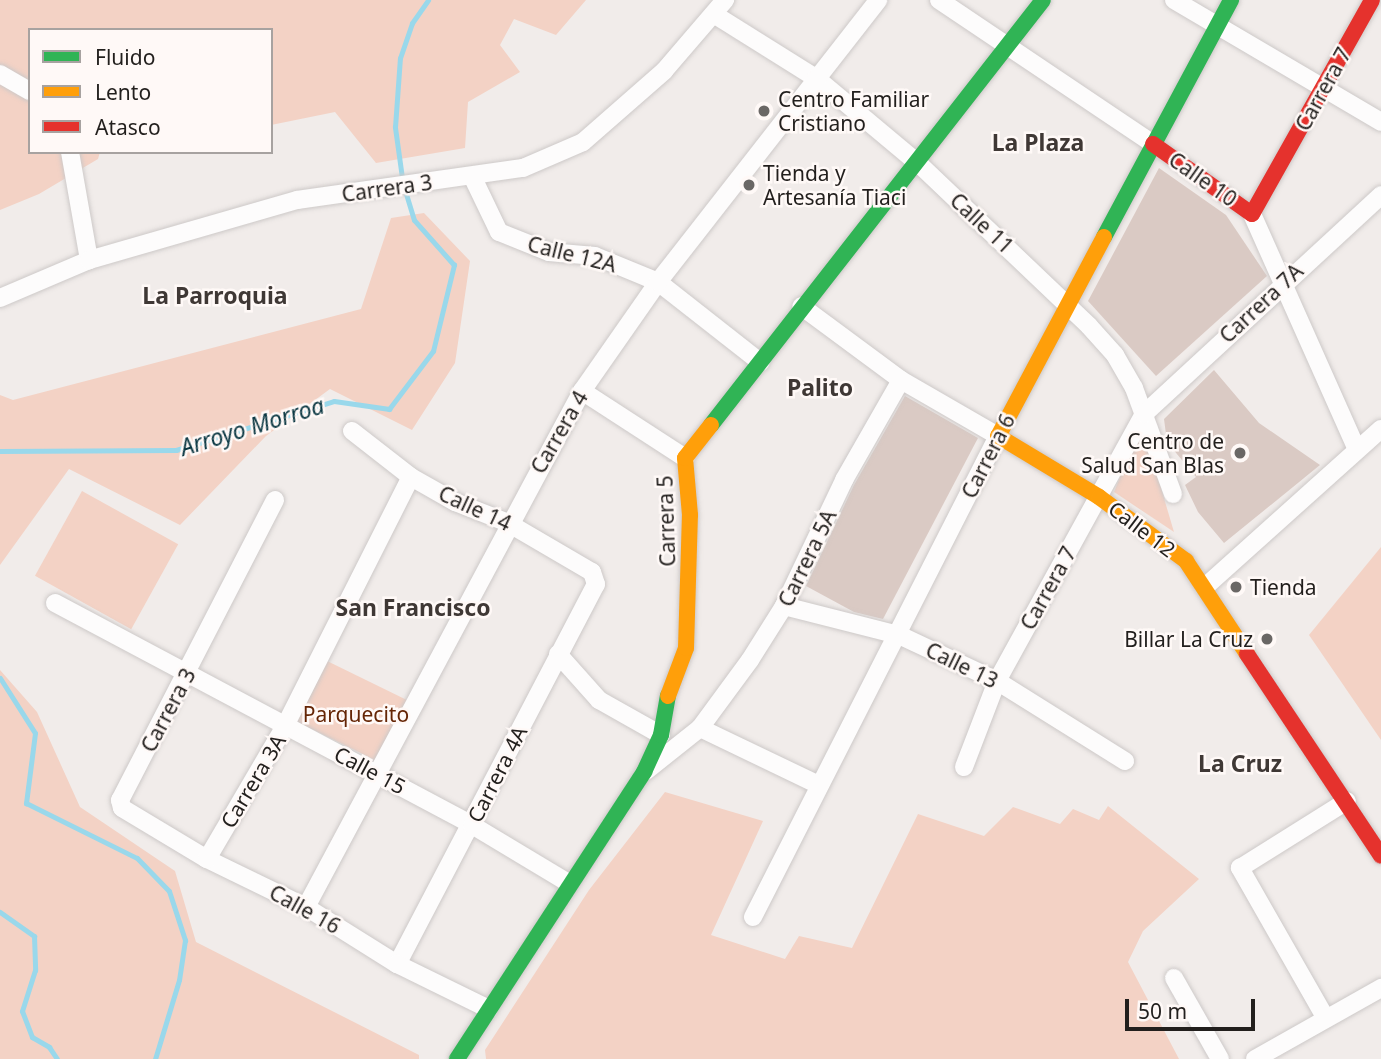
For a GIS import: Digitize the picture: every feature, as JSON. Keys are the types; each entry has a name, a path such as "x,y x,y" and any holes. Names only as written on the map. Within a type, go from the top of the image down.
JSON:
{"street":[{"name":"Carrera 4","path":"306,907 379,775 508,523 582,391 658,282 878,0"},
{"name":"Calle 10","path":"939,0 1252,214 1285,280 1357,450"},
{"name":"Carrera 5","path":"457,1059 644,772 661,735 665,704 686,648 690,515 685,458 801,306 919,164 1010,48 1043,0"},
{"path":"1174,0 1381,122"},
{"name":"Carrera 6","path":"753,917 1067,303 1231,0"},
{"name":"Carrera 7","path":"1252,214 1372,0"},
{"name":"Calle 11","path":"720,8 816,78 919,164 1067,303 1115,355 1144,414 1173,494"},
{"name":"Carrera 3","path":"0,298 89,260 297,200 420,182 473,178 523,169 583,142 664,71 720,8"},
{"path":"0,74 28,90"},
{"path":"69,154 89,260"},
{"name":"Calle 12A","path":"473,178 499,232 549,252 595,256 658,282 760,362"},
{"name":"Carrera 7A","path":"1144,414 1285,280 1381,195"},
{"name":"Calle 12","path":"801,306 901,380 1099,496 1177,554 1206,586 1381,856"},
{"name":"Carrera 5A","path":"644,772 700,728 784,606 844,480 901,380"},
{"path":"582,391 685,458"},
{"name":"Carrera 7","path":"964,767 997,681 1144,414"},
{"path":"1206,586 1381,429"},
{"name":"Calle 14","path":"352,431 411,477 455,502 508,523 592,572 596,584"},
{"name":"Carrera 3A","path":"207,859 285,726 411,477"},
{"name":"Carrera 3","path":"122,807 120,800 275,500"},
{"name":"Carrera 4A","path":"397,964 596,584"},
{"name":"Calle 15","path":"55,603 472,825 570,884"},
{"name":"Calle 13","path":"784,606 899,635 997,681 1125,761"},
{"path":"558,654 599,700 661,735"},
{"path":"700,728 819,785"},
{"path":"1325,1017 1240,868 1347,801"},
{"name":"Calle 16","path":"122,807 207,859 306,907 397,964 489,1009"},
{"path":"1174,978 1220,1059"},
{"path":"1255,1059 1325,1017 1381,988"}],"green space":[{"path":"0,0 586,0 556,35 514,19 500,45 520,72 468,102 465,148 376,163 335,112 273,125 273,28 28,28 28,154 99,154 98,159 39,194 0,210"},
{"path":"424,213 470,261 455,363 412,430 330,389 266,436 180,525 69,469 0,565 0,395 13,400 361,309 391,218"},
{"path":"1139,431 1145,434 1174,532 1114,492"},
{"path":"82,491 178,544 131,629 35,576"},
{"path":"1381,547 1381,740 1309,635"},
{"name":"Parquecito","path":"323,659 408,701 379,762 293,720"},
{"path":"0,670 37,712 80,807 175,871 196,942 419,1055 419,1059 0,1059"},
{"path":"665,792 763,821 711,935 785,959 799,936 852,948 918,814 984,836 1013,807 1060,824 1073,809 1099,820 1108,806 1199,879 1143,931 1128,962 1179,1059 486,1059 485,1050 589,890"}],"building":[{"path":"1159,168 1226,215 1267,276 1156,376 1088,301"},
{"name":"Centro de Salud San Blas","path":"1214,370 1259,423 1320,465 1224,543 1198,512 1185,485 1196,477 1167,442 1164,419"},
{"path":"905,396 978,438 883,619 854,612 806,586 854,485"}],"waterway":[{"name":"Arroyo Morroa","path":"0,451 176,450 334,401 389,409 433,351 454,265 414,220 403,185 395,127 400,58 412,23 428,0"},
{"name":"Arroyo Morroa","path":"0,678 35,733 26,803 137,858 169,891 185,940 179,980 155,1059"},
{"name":"Arroyo Morroa","path":"0,912 34,936 35,970 22,1011 32,1037 49,1047 57,1059"}],"traffic: fast":[{"path":"711,425 1043,0"},
{"path":"1104,237 1231,0"},
{"path":"457,1059 644,772 661,735 668,696"}],"traffic: slow":[{"path":"1104,237 998,436 1099,497 1186,561 1247,654"},
{"path":"668,696 686,648 690,515 685,458 711,425"}],"traffic: jam":[{"path":"1153,144 1252,214 1372,0"},
{"path":"1247,654 1381,856"}],"place":[{"name":"Centro Familiar Cristiano","path":"764,111"},
{"name":"Tienda y Artesanía Tiaci","path":"749,185"},
{"name":"Centro de Salud San Blas","path":"1240,453"},
{"name":"Tienda","path":"1236,587"},
{"name":"Billar La Cruz","path":"1267,639"}],"district":[{"name":"La Plaza","path":"1038,142"},
{"name":"La Parroquia","path":"215,295"},
{"name":"Palito","path":"820,387"},
{"name":"San Francisco","path":"413,607"},
{"name":"La Cruz","path":"1240,763"}]}
